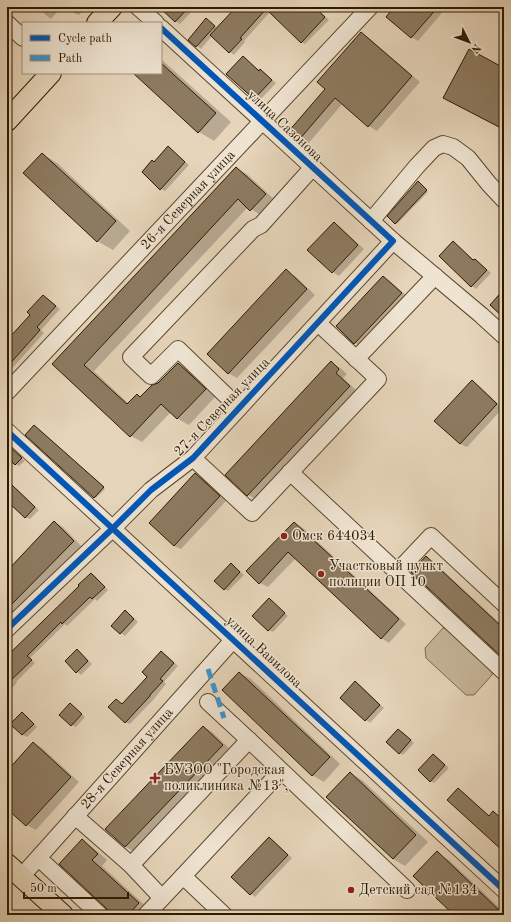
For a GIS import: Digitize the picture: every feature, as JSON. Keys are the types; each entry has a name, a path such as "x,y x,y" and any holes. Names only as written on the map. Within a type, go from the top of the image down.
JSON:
{"main road":[{"path":"98,22 112,7"},
{"path":"7,121 50,74"},
{"path":"14,870 58,913"}],"street":[{"path":"138,7 155,22"},
{"name":"26-я Северная улица","path":"7,392 370,7"},
{"path":"7,23 22,37"},
{"name":"улица Сазонова","path":"162,29 393,241 504,336"},
{"path":"371,221 417,166 434,148 443,144 453,147 468,158 504,200"},
{"path":"239,408 178,349 151,376 131,357 253,229 261,224 313,167"},
{"name":"27-я Северная улица","path":"7,629 151,490 193,458 393,241"},
{"path":"356,359 435,276"},
{"path":"193,458 252,513 378,379 318,323"},
{"name":"улица Вавилова","path":"7,431 504,890"},
{"path":"290,472 504,672"},
{"path":"397,572 431,536 504,604"},
{"name":"28-я Северная улица","path":"14,870 75,816 234,640"},
{"path":"208,702 407,890"},
{"path":"131,865 249,740"},
{"path":"146,915 281,771"},
{"path":"75,816 131,865 162,898"},
{"path":"45,864 100,915"},
{"path":"183,876 224,915"}],"shaded area":[{"path":"443,628 453,629 492,666 492,675 474,695 466,695 426,658 425,648"}],"building":[{"path":"159,7 189,7 175,22"},
{"path":"236,7 314,7 325,17 301,43 266,9 240,38 242,39 229,53 210,35"},
{"path":"394,7 438,7 411,38 386,17"},
{"path":"206,18 215,26 196,47 188,40"},
{"path":"361,32 412,76 368,127 335,98 298,141 288,132 325,89 317,82"},
{"path":"469,49 504,68 504,121 501,128 443,98"},
{"path":"243,56 259,71 260,69 272,80 254,99 226,74"},
{"path":"162,64 216,113 198,133 134,74 162,74"},
{"path":"168,146 185,162 160,190 142,172 152,160 154,162"},
{"path":"42,153 116,221 97,242 23,173"},
{"path":"236,167 266,194 250,211 238,199 84,365 127,404 137,394 140,397 152,385 158,383 178,363 206,389 177,419 161,404 130,437 52,364"},
{"path":"418,181 427,190 395,224 387,216"},
{"path":"334,222 358,245 332,273 307,250"},
{"path":"453,241 473,260 475,259 487,270 471,287 439,256"},
{"path":"286,269 307,289 228,374 207,354"},
{"path":"383,276 402,293 354,344 336,326"},
{"path":"504,289 504,318 490,305"},
{"path":"43,295 56,306 37,327 40,330 7,367 7,340 30,315 27,312"},
{"path":"331,361 339,369 336,373 350,386 247,496 225,475"},
{"path":"472,380 497,404 460,444 434,421"},
{"path":"34,425 104,487 94,498 25,435"},
{"path":"7,444 22,458 15,465 7,457"},
{"path":"195,473 220,496 174,546 149,523"},
{"path":"12,485 35,507 25,518 7,501 7,491"},
{"path":"54,521 74,541 7,609 7,571"},
{"path":"294,522 399,619 381,639 288,552 259,584 246,571"},
{"path":"426,556 504,629 504,659 411,572"},
{"path":"231,563 240,572 224,590 214,581"},
{"path":"91,573 105,587 92,599 90,597 62,624 61,622 27,656 32,660 7,684 7,656"},
{"path":"269,598 285,613 268,631 252,616"},
{"path":"125,610 134,619 120,634 111,626"},
{"path":"77,649 88,661 76,673 65,661"},
{"path":"161,651 174,663 160,679 163,681 125,723 108,707 116,699 122,704 147,677 142,672"},
{"path":"239,672 330,757 312,776 222,690"},
{"path":"355,681 380,705 365,721 340,698"},
{"path":"70,703 82,714 71,726 59,715"},
{"path":"22,712 34,724 22,735 10,724"},
{"path":"203,726 223,745 125,847 105,829"},
{"path":"398,729 411,740 399,754 386,742"},
{"path":"33,742 71,777 26,826 7,809 7,771"},
{"path":"433,754 445,765 430,782 418,770"},
{"path":"350,772 416,835 393,859 326,797"},
{"path":"458,788 489,816 493,811 504,821 504,852 447,800"},
{"path":"269,837 288,855 250,895 231,877"},
{"path":"82,839 98,854 92,860 139,903 128,915 111,915 106,908 59,864"},
{"path":"437,851 504,915 454,915 413,876"}],"marked path":[{"path":"208,669 224,718"}],"cycle path":[{"path":"7,629 151,490 193,458 393,241 162,29"},
{"path":"7,431 504,890"}],"place":[{"name":"Омск 644034","path":"284,536"},
{"name":"Участковый пункт полиции ОП 10","path":"321,574"},
{"name":"БУЗОО \"Городская поликлиника №13\",","path":"155,778"},
{"name":"Детский сад №134","path":"351,890"}]}
